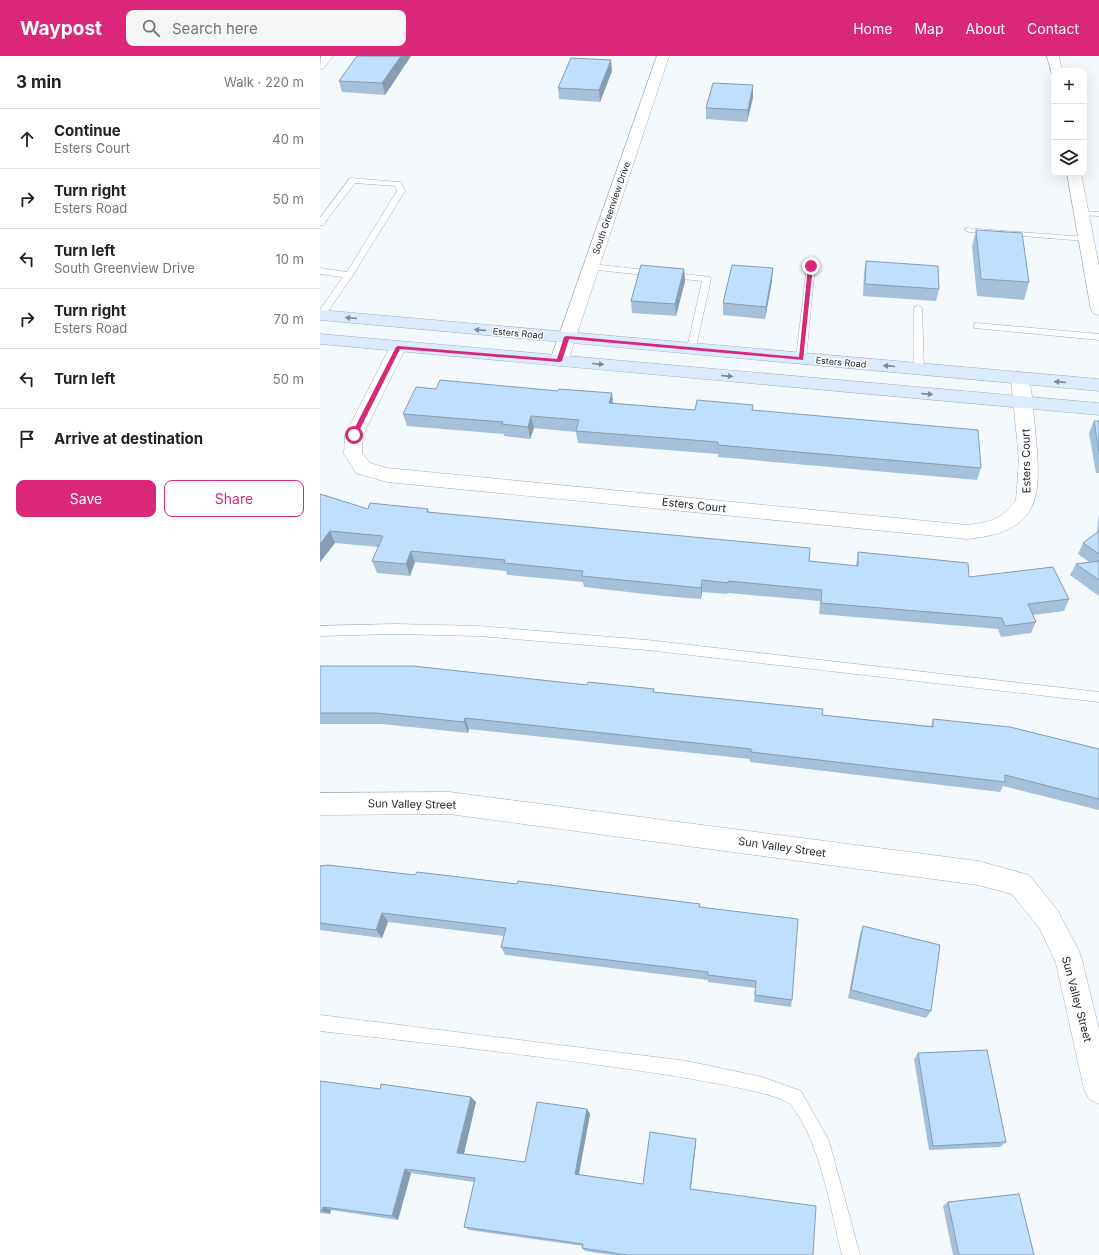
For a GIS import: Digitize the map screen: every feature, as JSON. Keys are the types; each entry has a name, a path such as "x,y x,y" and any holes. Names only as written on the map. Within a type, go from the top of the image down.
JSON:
{"main road":[{"name":"Esters Road","path":"321,315 1099,385"},
{"path":"320,339 1099,409"}],"street":[{"path":"320,65 327,56"},
{"name":"South Greenview Drive","path":"559,361 663,56"},
{"path":"1053,56 1055,68"},
{"path":"1075,176 1099,310"},
{"name":"Esters Court","path":"398,347 354,435 353,454 363,468 387,475 967,532 992,529 1011,518 1026,500 1028,477 1024,402 1020,378"},
{"name":"Sun Valley Street","path":"320,804 449,803 978,873 1020,884 1049,920 1069,960 1099,1089"}],"lane":[{"path":"320,223 353,180 398,184 401,191 350,275 321,315"},
{"path":"1082,213 1099,214"},
{"path":"969,230 1086,239"},
{"path":"801,358 811,266"},
{"path":"591,267 707,279 692,349"},
{"path":"320,271 350,275"},
{"path":"918,308 919,369"},
{"path":"977,326 1099,337"},
{"path":"320,631 395,629 479,631 647,645 1099,697"},
{"path":"320,1024 447,1038 687,1069 762,1085 795,1097 821,1141 851,1255"}],"building":[{"path":"357,56 401,56 382,83 339,81"},
{"path":"571,58 611,60 599,90 558,88"},
{"path":"713,83 753,85 748,110 706,108"},
{"path":"976,230 1022,233 1029,282 981,279"},
{"path":"866,261 938,266 939,289 865,284"},
{"path":"641,265 684,269 675,304 631,301"},
{"path":"732,265 773,268 766,307 723,303"},
{"path":"440,380 558,391 559,389 612,393 609,403 695,410 697,400 753,405 752,410 978,430 981,468 718,445 718,442 576,431 579,420 531,416 528,427 502,424 503,422 403,414 416,387 436,389"},
{"path":"1094,421 1099,421 1099,451"},
{"path":"320,494 368,509 370,503 428,509 427,512 810,548 809,561 858,566 858,552 968,563 969,577 1053,567 1069,599 1028,604 1036,622 1005,626 1002,618 821,603 822,590 702,580 701,588 582,576 583,571 504,563 505,560 411,551 406,564 372,561 383,536 330,531 320,544"},
{"path":"1099,531 1099,554 1083,543"},
{"path":"1099,561 1099,580 1076,564"},
{"path":"320,666 413,666 587,685 588,682 654,689 653,692 823,709 822,715 933,727 933,719 1010,727 1099,749 1099,799 1005,775 1005,782 751,752 751,749 465,718 464,722 376,713 320,713"},
{"path":"328,865 415,875 417,872 517,884 518,881 700,904 699,907 798,919 792,1000 755,995 756,981 708,975 708,972 501,947 506,928 382,913 376,930 320,923 320,866"},
{"path":"863,926 940,945 931,1011 851,990"},
{"path":"987,1050 1006,1142 933,1146 918,1053"},
{"path":"320,1081 380,1089 381,1084 471,1097 457,1153 525,1162 537,1102 587,1109 575,1174 643,1184 650,1132 696,1139 690,1189 816,1206 813,1255 627,1255 582,1248 583,1244 464,1227 475,1178 405,1169 392,1216 323,1207 322,1211 320,1210"},
{"path":"1019,1194 1034,1255 959,1255 948,1202"}],"route":[{"path":"354,435 398,347 559,361 567,337 801,358 811,266"}]}
